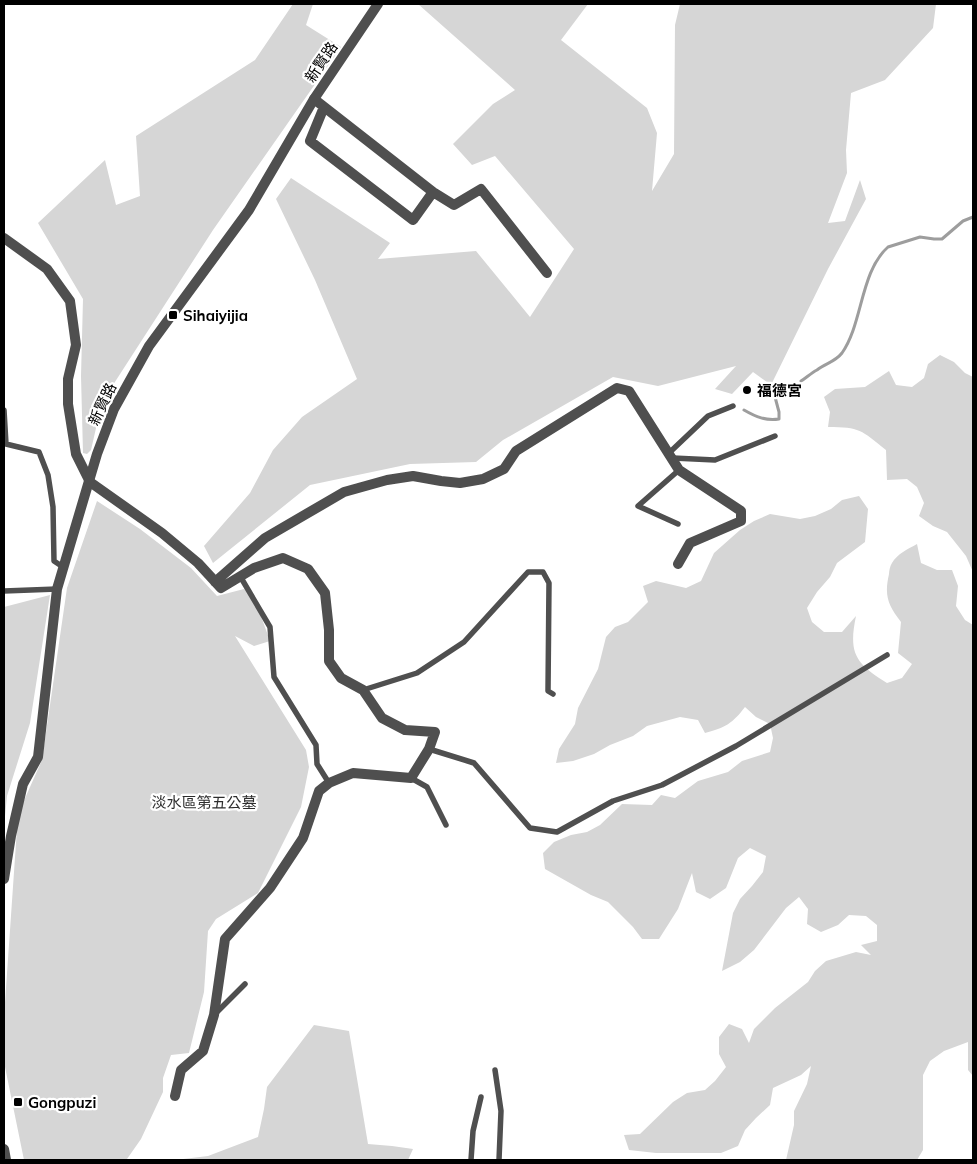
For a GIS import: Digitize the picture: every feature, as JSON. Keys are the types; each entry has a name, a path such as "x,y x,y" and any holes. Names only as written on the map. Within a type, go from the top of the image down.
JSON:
{"street":[{"name":"新賢路","path":"4,879 11,836 23,784 38,757 57,589 97,454 114,409 149,346 250,210 314,99 378,4"},
{"path":"314,99 433,192 454,205 481,189 548,273"},
{"path":"324,107 310,142 413,220 433,192"},
{"path":"4,238 47,269 70,302 76,345 68,379 68,404 76,454 90,482 162,533 198,563 221,588 254,568 283,558 308,568 325,593 329,630 329,661 341,678 362,690 382,718 405,730 435,732 429,749 411,778 353,773 328,783 319,791 303,838 276,880 225,939 214,1015 203,1050 181,1070 176,1096"},
{"path":"215,582 265,538 344,492 387,480 413,476 441,482 460,483 483,479 504,469 516,451 617,388 629,392 679,470 741,511 741,522 690,542 678,564"},
{"path":"4,1149 6,1160"}],"lane":[{"path":"671,456 708,416 732,406"},
{"path":"4,410 6,444 39,452 48,475 53,507 54,561 63,567"},
{"path":"671,456 715,460 775,436"},
{"path":"678,524 638,506 679,470"},
{"path":"362,690 417,673 464,642 528,572 543,572 548,583 548,691 553,694"},
{"path":"240,576 270,627 274,677 316,745 317,764 328,783"},
{"path":"4,591 57,589"},
{"path":"429,749 474,763 530,828 557,832 613,801 662,785 736,746 887,655"},
{"path":"411,778 427,787 446,825"},
{"path":"214,1015 245,984"},
{"path":"495,1070 501,1111 500,1160"},
{"path":"471,1160 472,1131 481,1097"}],"green space":[{"path":"293,4 313,4 306,25 341,47 213,230 102,402 91,450 87,454 83,453 81,376 83,299 38,223 105,160 116,205 140,196 136,136 255,60"},
{"path":"418,4 588,4 561,40 647,108 657,133 652,191 674,154 675,25 680,4 936,4 933,28 885,80 851,93 846,150 847,173 828,223 845,221 860,180 866,199 828,269 771,385 753,372 732,394 715,389 736,366 658,386 613,377 503,440 476,462 410,464 310,485 213,563 204,546 250,493 273,450 302,417 357,379 315,280 276,199 291,178 390,243 378,259 476,251 530,317 574,249 495,156 472,165 453,144 493,104 515,90"},
{"path":"940,355 954,362 965,373 973,377 973,572 966,556 947,532 933,526 919,516 924,503 917,487 907,479 887,480 886,450 860,431 828,427 830,412 824,397 835,389 865,387 889,371 896,385 912,387 924,378 928,364"},
{"path":"859,496 868,509 865,542 837,563 830,577 817,592 807,608 812,622 824,632 842,632 856,616 853,640 854,649 861,663 887,683 902,678 912,664 898,653 901,622 890,605 887,588 890,567 894,560 917,544 921,563 937,570 952,570 958,586 956,606 965,620 973,625 973,1076 968,1070 968,1042 944,1051 930,1061 923,1075 923,1150 917,1160 786,1160 794,1125 794,1111 807,1084 811,1066 801,1075 773,1088 770,1105 745,1130 738,1146 721,1153 656,1153 629,1150 624,1135 640,1134 673,1102 687,1093 705,1090 715,1081 726,1067 719,1054 719,1037 729,1024 742,1029 749,1043 754,1029 775,1008 808,982 815,971 826,961 856,952 871,955 861,945 877,941 877,925 866,916 849,915 838,925 821,932 807,924 808,909 799,897 786,908 754,950 740,962 722,971 733,913 740,899 763,872 766,856 750,848 738,858 726,888 710,899 696,892 692,873 678,909 659,939 642,939 608,902 591,895 545,869 543,853 554,842 571,835 587,832 600,825 622,804 652,805 661,795 675,798 698,781 728,772 742,761 770,752 773,738 770,724 756,717 745,707 728,724 705,733 698,720 680,717 647,726 633,736 594,754 573,761 556,763 559,749 575,724 578,708 598,669 606,637 615,627 628,622 648,602 643,586 656,581 686,588 701,581 714,553 740,530 754,521 770,514 800,519 815,516 831,509 842,500"},
{"name":"淡水區第五公墓","path":"97,501 140,529 191,568 217,596 244,589 254,597 270,641 254,646 235,636 306,750 309,767 301,807 258,893 216,919 208,931 204,992 189,1053 171,1055 163,1078 163,1092 141,1139 128,1160 24,1160 4,1062 4,1017 18,814 42,760 67,588"},
{"path":"50,595 30,723 7,796 4,827 4,607"},
{"path":"314,1025 349,1031 368,1144 413,1149 408,1160 175,1160 208,1156 258,1137 267,1087"}],"waterway":[{"path":"801,381 842,353 849,341 872,270 888,247 920,237 942,239 963,221 973,217"},
{"path":"744,410 761,418 779,419 775,397 781,391"}],"place":[{"name":"Sihaiyijia","path":"173,315"},
{"name":"福德宮","path":"747,390"},
{"name":"Gongpuzi","path":"18,1102"}]}
